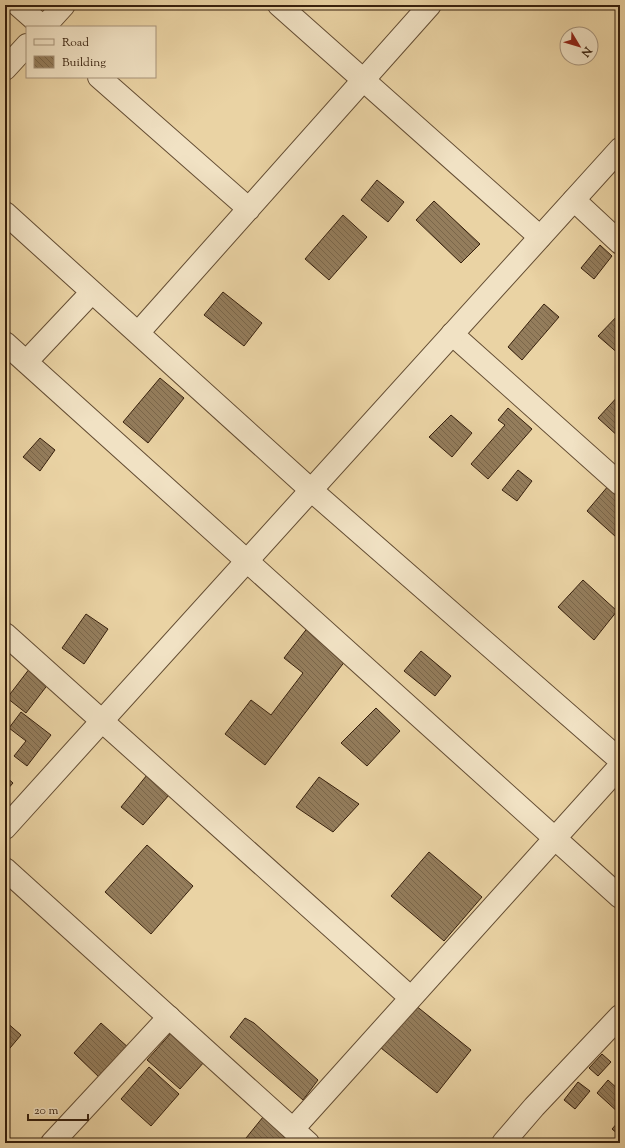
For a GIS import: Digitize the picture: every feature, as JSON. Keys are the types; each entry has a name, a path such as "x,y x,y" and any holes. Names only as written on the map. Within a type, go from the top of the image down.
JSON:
{"street":[{"path":"18,5 42,26"},
{"path":"44,26 64,5"},
{"path":"279,5 540,237"},
{"path":"138,333 430,5"},
{"path":"5,69 26,46"},
{"path":"100,78 249,209"},
{"path":"5,828 620,149"},
{"path":"574,200 620,243"},
{"path":"5,213 310,490 620,760"},
{"path":"26,362 92,292"},
{"path":"452,334 620,484"},
{"path":"5,343 620,897"},
{"path":"5,634 101,722 411,998"},
{"path":"5,869 300,1138 411,998 620,766"},
{"path":"503,1143 534,1107 620,1016"},
{"path":"52,1143 169,1017"}],"building":[{"path":"377,180 404,202 388,222 361,200"},
{"path":"434,201 480,244 461,263 416,220"},
{"path":"343,215 367,237 329,280 305,259"},
{"path":"600,245 612,256 594,279 581,268"},
{"path":"223,292 262,323 244,346 204,315"},
{"path":"544,304 559,317 522,360 508,347"},
{"path":"620,313 620,355 598,336"},
{"path":"160,378 184,398 148,443 123,422"},
{"path":"620,394 620,438 598,418"},
{"path":"508,408 532,429 488,479 471,464 505,425 498,420"},
{"path":"451,415 472,433 452,457 429,437"},
{"path":"40,438 55,450 40,471 23,457"},
{"path":"518,470 532,481 517,501 502,490"},
{"path":"609,485 620,495 620,532 616,537 587,511"},
{"path":"583,580 617,611 594,640 558,607"},
{"path":"86,614 108,629 84,664 62,648"},
{"path":"309,626 349,656 265,765 225,734 251,700 271,715 303,673 284,658"},
{"path":"421,651 451,676 435,696 404,671"},
{"path":"30,668 49,683 26,713 7,698"},
{"path":"376,708 400,731 367,766 341,743"},
{"path":"21,712 51,735 27,766 14,756 26,741 9,728"},
{"path":"147,775 169,795 143,825 121,807"},
{"path":"5,776 13,783 5,792"},
{"path":"319,777 359,804 333,832 296,807"},
{"path":"147,845 193,886 151,934 105,892"},
{"path":"429,852 482,897 444,941 391,896"},
{"path":"415,1005 471,1050 437,1093 381,1048"},
{"path":"245,1018 254,1023 318,1080 303,1100 230,1037"},
{"path":"5,1021 21,1035 5,1054"},
{"path":"101,1023 130,1049 101,1079 74,1053"},
{"path":"172,1032 205,1061 180,1089 147,1060"},
{"path":"602,1054 611,1062 598,1076 589,1068"},
{"path":"149,1067 179,1094 151,1126 121,1099"},
{"path":"608,1080 620,1091 620,1114 597,1093"},
{"path":"578,1082 590,1091 575,1109 564,1100"},
{"path":"263,1117 287,1137 283,1143 242,1143"},
{"path":"620,1120 620,1136 612,1129"}]}
